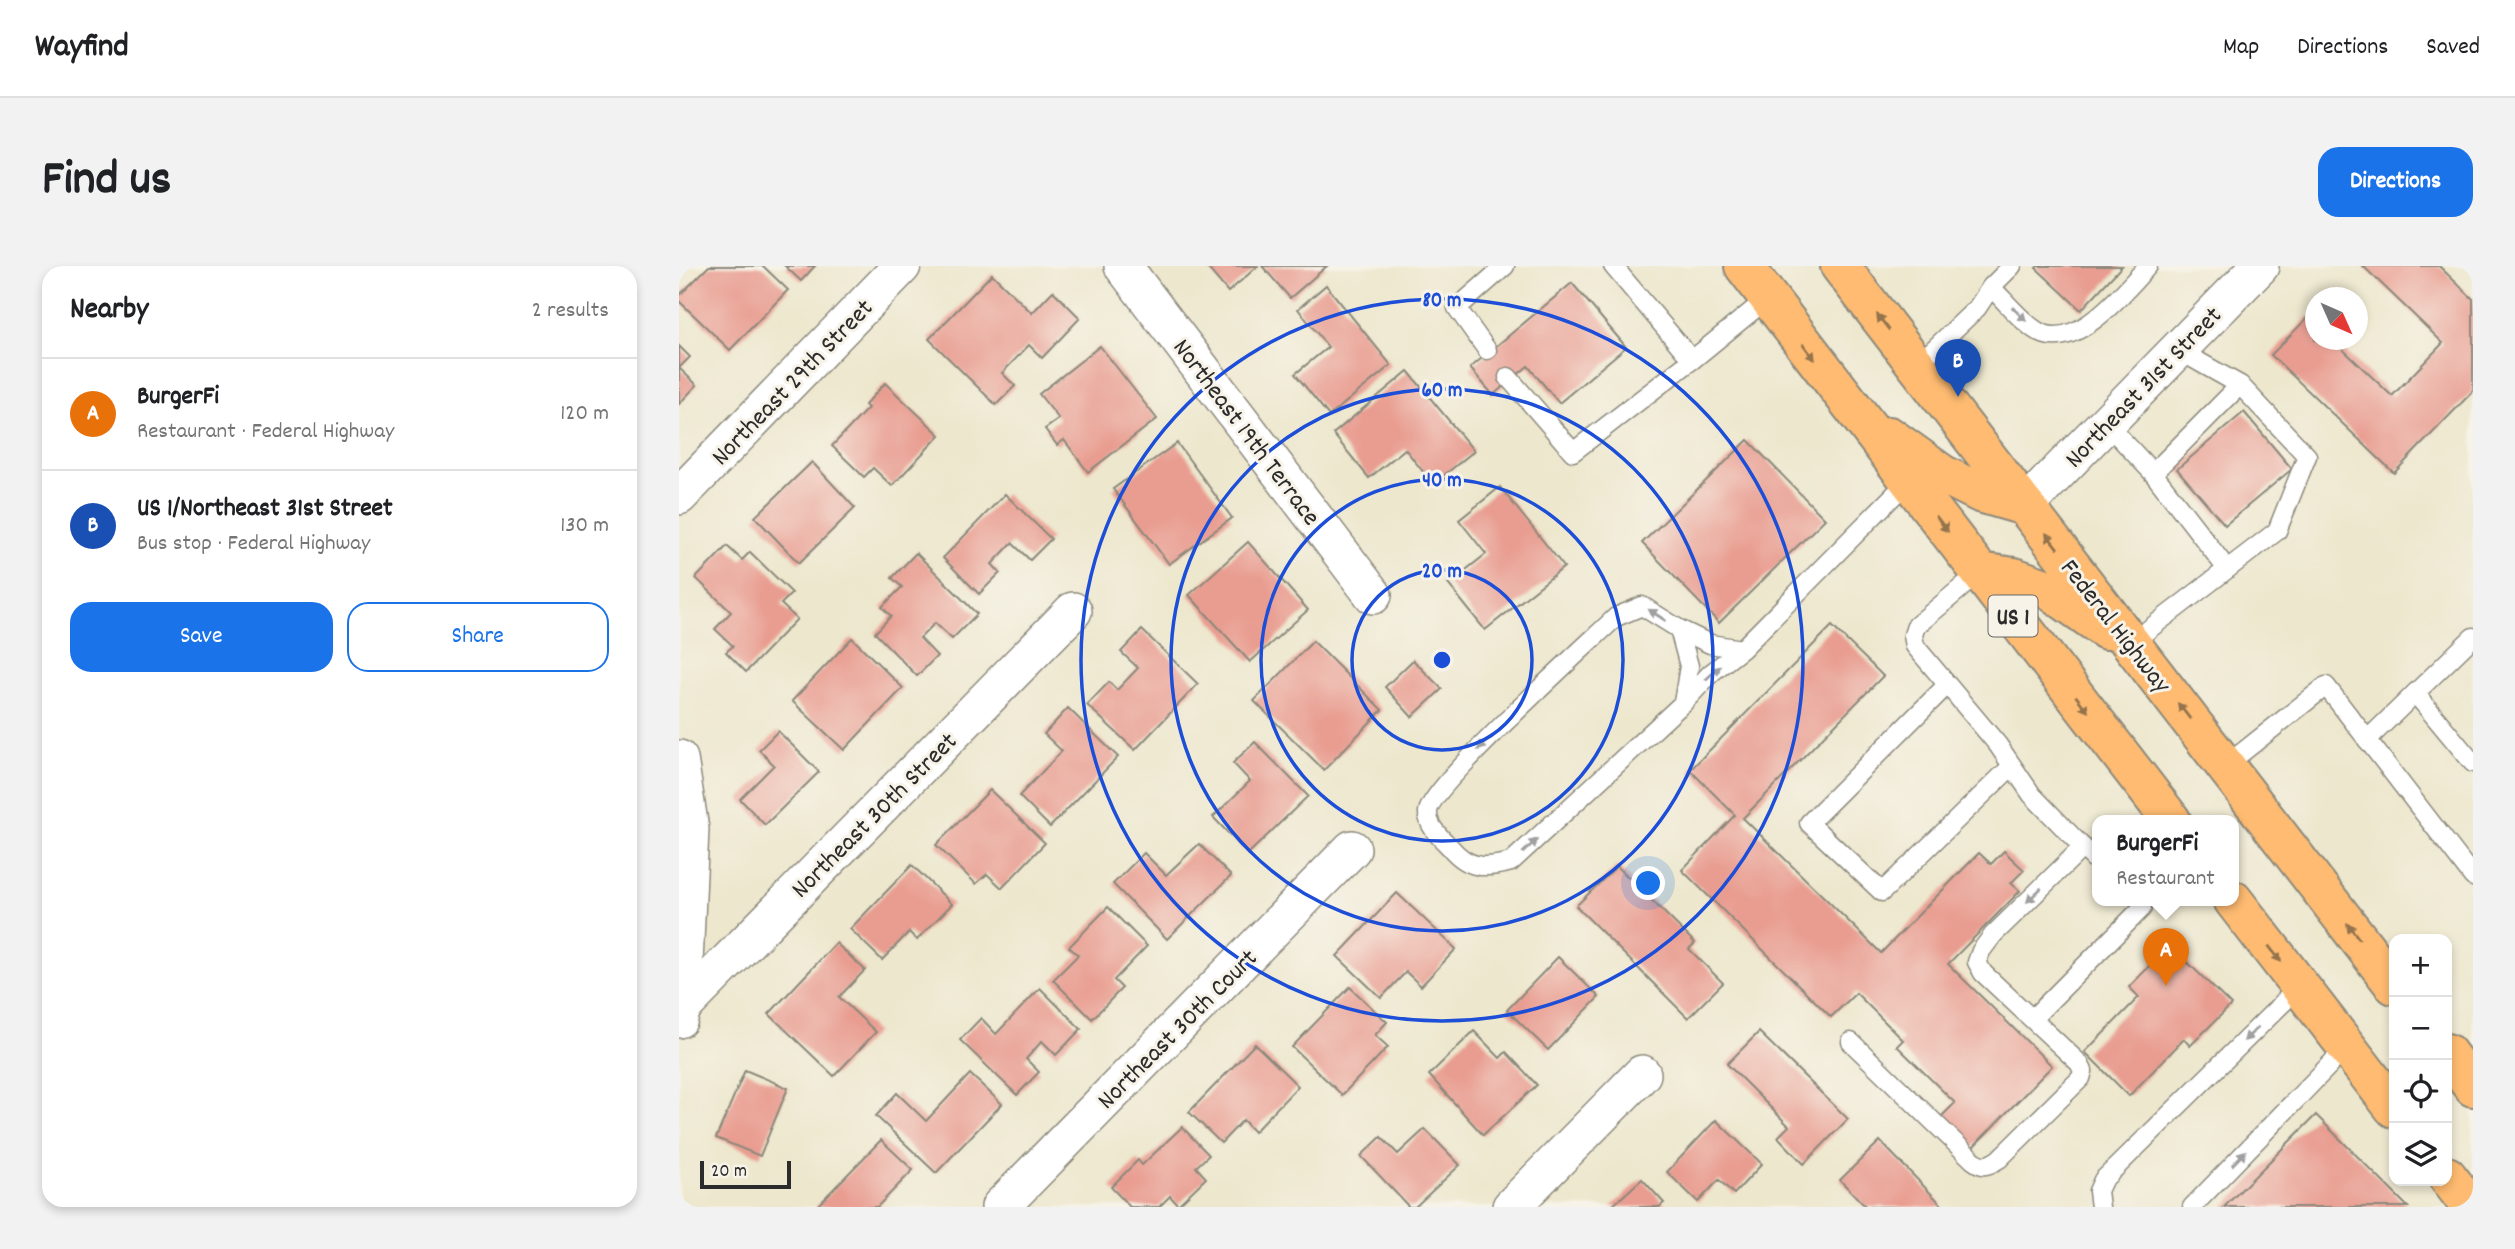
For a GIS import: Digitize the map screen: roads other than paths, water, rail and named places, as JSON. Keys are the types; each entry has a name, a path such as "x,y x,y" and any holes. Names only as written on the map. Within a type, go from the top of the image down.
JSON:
{"main road":[{"name":"US 1","path":"1744,266 2167,815"},
{"name":"Federal Highway","path":"1840,266 2389,979"},
{"path":"1855,412 1943,474 1980,493 2025,506"},
{"path":"1980,572 2014,577 2048,589 2135,648"},
{"path":"2238,906 2389,1102"},
{"path":"2452,1059 2473,1087"}],"street":[{"name":"Northeast 29th Street","path":"679,496 902,266"},
{"name":"Northeast 19th Terrace","path":"1123,266 1373,595"},
{"name":"Northeast 31st Street","path":"2025,506 2260,266"},
{"name":"Northeast 30th Street","path":"680,1013 1073,611"},
{"path":"679,759 690,829 680,1013"},
{"name":"Northeast 30th Court","path":"1000,1207 1352,849"},
{"path":"1511,1207 1642,1074"}],"lane":[{"path":"1487,350 1457,308 1505,266"},
{"path":"1613,266 1692,360"},
{"path":"1917,365 1977,308 1991,287 2012,266"},
{"path":"1991,287 2035,330 2050,337 2073,332 2096,320 2148,266"},
{"path":"1508,377 1573,452 1768,298"},
{"path":"2135,648 2227,569 2277,531 2307,456 2240,385 2178,350"},
{"path":"2153,473 2240,385"},
{"path":"2106,423 2153,473 2227,569"},
{"path":"1742,649 1710,644 1642,606 1616,617 1469,758 1428,810 1428,820 1433,829 1460,860 1488,868 1511,862 1683,703 1711,673 1742,649 1908,481"},
{"path":"1980,572 1916,626 1913,635 1915,646 1998,745 2032,795 2092,857"},
{"path":"1679,629 1689,666 1683,703"},
{"path":"2367,740 2473,637"},
{"path":"1947,685 1809,823 1882,892 2012,766"},
{"path":"2225,766 2326,686 2473,877"},
{"path":"2415,693 2473,763"},
{"path":"1851,1042 1973,1160 1981,1166 1989,1166 1999,1159 2081,1078 2083,1071 2079,1063 1983,973 1977,962 1981,951 1993,935 2083,848"},
{"path":"2033,1018 2139,906"},
{"path":"2100,1207 2098,1191 2103,1180 2300,986"},
{"path":"2192,1207 2347,1047"}],"place":[{"name":"US 1/Northeast 31st Street","path":"1958,397"},
{"name":"BurgerFi","path":"2166,986"}]}
